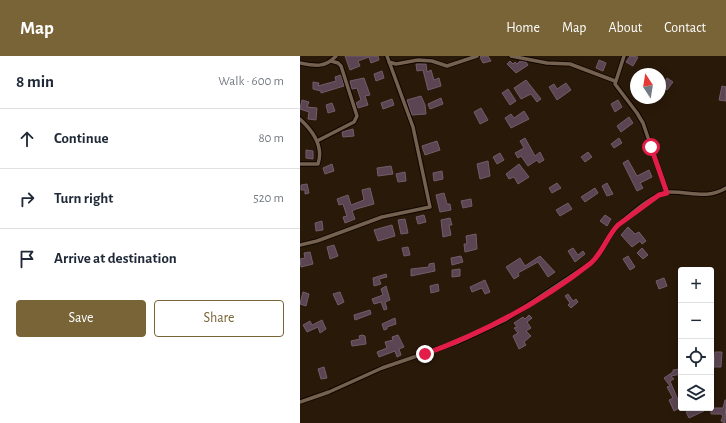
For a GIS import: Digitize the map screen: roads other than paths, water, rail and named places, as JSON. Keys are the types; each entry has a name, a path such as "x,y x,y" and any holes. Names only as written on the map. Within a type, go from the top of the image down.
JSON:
{"street":[{"path":"300,63 319,66 331,61 336,56"},
{"path":"300,245 316,241 382,217 430,207 413,127 387,56"},
{"path":"389,62 396,64 418,60 432,61 447,66 477,56"},
{"path":"510,56 547,63 570,64 615,81 643,123 667,193"},
{"path":"615,81 619,76 624,56"},
{"path":"317,141 354,122 357,116 342,66 331,61"},
{"path":"300,119 308,126 317,141 320,157 318,164 300,164"},
{"path":"300,402 329,392 382,368 458,342 505,320 588,266 598,256 612,230 659,195 667,193 710,195 726,188"}]}
